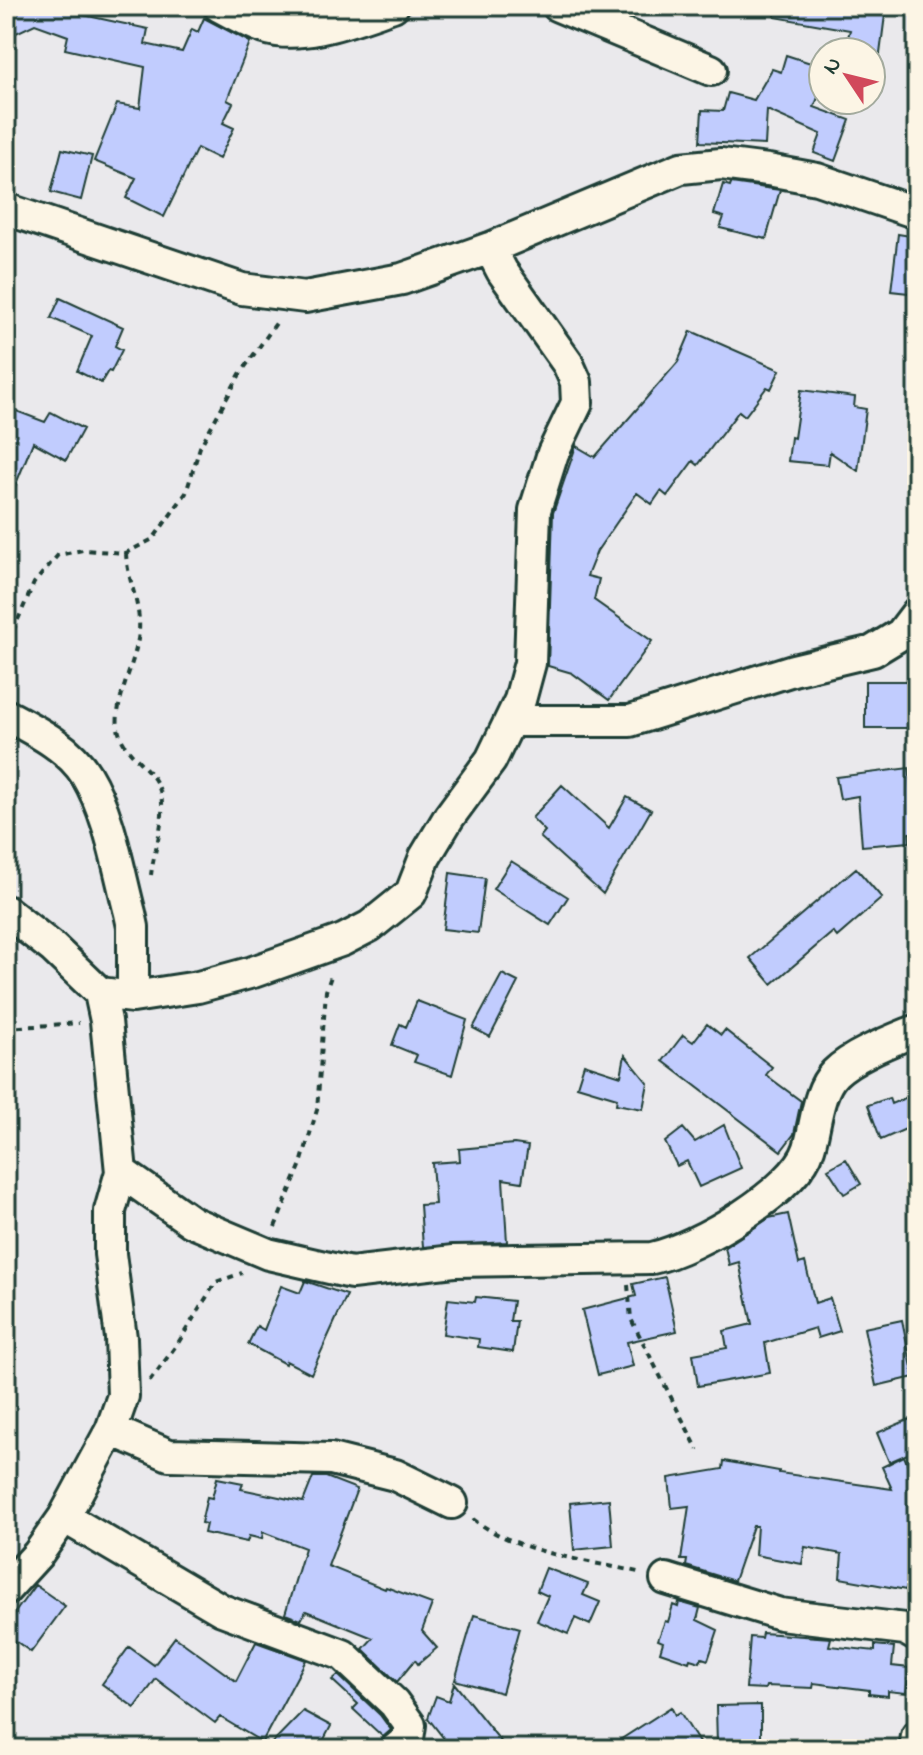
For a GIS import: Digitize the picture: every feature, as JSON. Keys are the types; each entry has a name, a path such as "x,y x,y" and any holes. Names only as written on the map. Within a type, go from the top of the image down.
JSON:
{"street":[{"path":"219,6 267,29 294,19 330,27 393,6"},
{"path":"558,6 711,70"},
{"path":"6,209 242,289 305,297 402,279 490,248 681,168 721,164 817,179 917,213"},
{"path":"103,1007 133,997 198,987 253,972 343,940 370,926 411,893 425,857 449,817 491,760 511,721 530,663 535,510 553,453 577,403 576,382 568,364 502,271 490,248"},
{"path":"511,721 630,721 793,670 873,651 901,634 917,613"},
{"path":"6,715 63,750 85,774 103,814 130,913 133,927 133,997"},
{"path":"6,911 53,948 103,1007 121,1172 110,1211 110,1254 121,1338 123,1396 111,1430 64,1517 38,1554 6,1589"},
{"path":"121,1172 192,1222 268,1254 351,1273 454,1261 652,1258 672,1254 753,1210 800,1167 809,1148 814,1119 834,1074 863,1055 917,1030"},
{"path":"111,1430 169,1455 331,1459 395,1475 452,1503"},
{"path":"64,1517 222,1610 343,1655 394,1703 410,1725 408,1739 396,1749"},
{"path":"666,1579 780,1614 905,1629 917,1636"},
{"path":"915,1749 917,1736"}],"path":[{"path":"13,631 34,583 58,555 83,550 126,553 153,539 186,493 200,447 240,374 278,322 291,295"},
{"path":"126,553 127,573 136,594 140,627 138,647 126,681 117,725 122,742 161,793 160,827 150,878"},
{"path":"123,1396 140,1394 178,1343 216,1282 249,1271 268,1254 317,1110 326,991 343,940"},
{"path":"6,1028 103,1007"},
{"path":"623,1258 631,1319 698,1450"},
{"path":"452,1503 489,1531 536,1549 666,1579"}],"building":[{"path":"6,6 73,6 70,12 148,29 145,44 182,52 192,29 198,32 204,18 250,42 227,100 233,103 223,123 234,128 219,159 197,148 164,217 126,198 136,178 94,161 117,104 140,108 145,67 65,49 68,36 35,24 12,35 6,21"},
{"path":"775,6 883,6 885,15 882,36 848,36 850,30 775,17"},
{"path":"786,55 807,62 807,116 839,116 850,120 835,161 814,153 821,134 767,110 765,145 700,142 702,110 723,111 728,93 754,100 772,69 781,72"},
{"path":"62,149 92,156 81,200 51,192"},
{"path":"731,183 780,190 766,239 720,228 724,217 714,214 723,184 730,186"},
{"path":"898,234 917,237 917,294 891,291"},
{"path":"60,298 123,327 115,346 122,350 111,372 108,371 101,383 77,371 92,336 51,318"},
{"path":"691,331 780,370 771,389 767,387 745,416 739,411 698,465 693,461 667,496 661,491 652,504 637,493 597,551 587,576 599,579 594,600 652,641 609,700 572,673 548,666 553,513 576,446 595,457 678,362"},
{"path":"801,390 855,397 854,407 866,409 858,471 830,452 828,465 788,461"},
{"path":"6,407 45,422 51,412 83,429 66,460 33,442 7,506"},
{"path":"865,681 916,681 916,728 865,728"},
{"path":"909,768 913,811 917,810 917,832 909,833 910,842 862,846 858,796 840,799 836,777"},
{"path":"562,785 609,828 627,797 651,810 603,894 540,837 545,831 532,818"},
{"path":"511,861 568,897 550,925 493,889"},
{"path":"856,868 882,898 837,937 833,932 772,984 750,958"},
{"path":"450,873 485,878 478,933 443,929"},
{"path":"502,974 518,982 490,1037 473,1028"},
{"path":"417,1001 467,1020 452,1075 414,1062 417,1055 392,1045 400,1024 406,1027"},
{"path":"707,1024 721,1035 725,1030 772,1067 766,1075 801,1101 794,1134 781,1151 663,1061 683,1035 693,1042"},
{"path":"625,1055 648,1083 643,1109 616,1104 617,1098 577,1086 584,1064 621,1076"},
{"path":"917,1093 917,1124 881,1140 868,1105 889,1098 891,1104"},
{"path":"724,1125 741,1168 699,1187 687,1161 677,1166 665,1142 683,1128 695,1142"},
{"path":"514,1144 528,1146 522,1182 503,1179 507,1242 423,1247 420,1205 435,1204 432,1163 460,1161 459,1149"},
{"path":"846,1159 861,1184 844,1194 828,1169"},
{"path":"788,1214 799,1264 805,1262 815,1303 830,1298 840,1331 818,1338 815,1328 765,1343 770,1373 698,1386 693,1354 727,1348 724,1331 752,1324 739,1262 729,1265 725,1247 769,1218"},
{"path":"665,1277 677,1331 627,1342 633,1366 598,1375 582,1310 636,1296 633,1284"},
{"path":"305,1281 347,1295 311,1374 248,1344 257,1326 264,1330 281,1286 300,1293"},
{"path":"476,1297 513,1301 510,1321 517,1321 513,1352 478,1347 479,1339 443,1334 448,1299 475,1302"},
{"path":"902,1320 914,1377 876,1386 864,1328"},
{"path":"917,1416 917,1450 889,1462 877,1433"},
{"path":"904,1456 917,1485 917,1592 840,1578 842,1554 805,1547 802,1564 755,1555 757,1526 753,1526 734,1581 686,1566 687,1560 681,1560 689,1506 672,1508 669,1478 723,1469 724,1461 779,1473 892,1489 882,1467"},
{"path":"313,1477 326,1477 357,1489 328,1566 432,1604 422,1631 437,1648 418,1664 415,1660 397,1682 363,1649 373,1638 306,1611 301,1620 285,1614 305,1548 263,1532 262,1539 249,1536 247,1542 204,1533 206,1524 201,1523 207,1497 212,1498 217,1478 243,1483 241,1489 303,1502"},
{"path":"609,1499 613,1546 574,1550 570,1503"},
{"path":"546,1568 588,1584 583,1595 600,1602 590,1625 575,1618 568,1634 537,1621 548,1596 537,1591"},
{"path":"35,1585 65,1606 31,1652 6,1634 6,1625"},
{"path":"679,1602 700,1608 697,1620 718,1630 708,1660 702,1658 700,1662 690,1659 689,1662 660,1652 663,1642 658,1640 665,1621 668,1622 673,1605 678,1607"},
{"path":"474,1615 520,1628 502,1693 455,1680"},
{"path":"762,1633 831,1638 829,1646 875,1651 875,1645 894,1647 892,1666 909,1668 906,1693 888,1691 888,1696 869,1694 869,1690 814,1683 813,1688 746,1688 750,1637 761,1638"},
{"path":"175,1637 236,1681 256,1642 306,1660 262,1742 220,1717 215,1723 156,1679 135,1708 102,1684 129,1647 154,1665"},
{"path":"338,1675 380,1715 391,1730 383,1737 353,1709 358,1704 332,1680"},
{"path":"454,1683 507,1749 452,1749 428,1718 436,1696 449,1701"},
{"path":"761,1705 761,1744 717,1745 716,1706"},
{"path":"671,1707 675,1715 680,1712 701,1746 686,1746 688,1749 606,1749"},
{"path":"303,1711 331,1726 319,1749 266,1749"}]}
